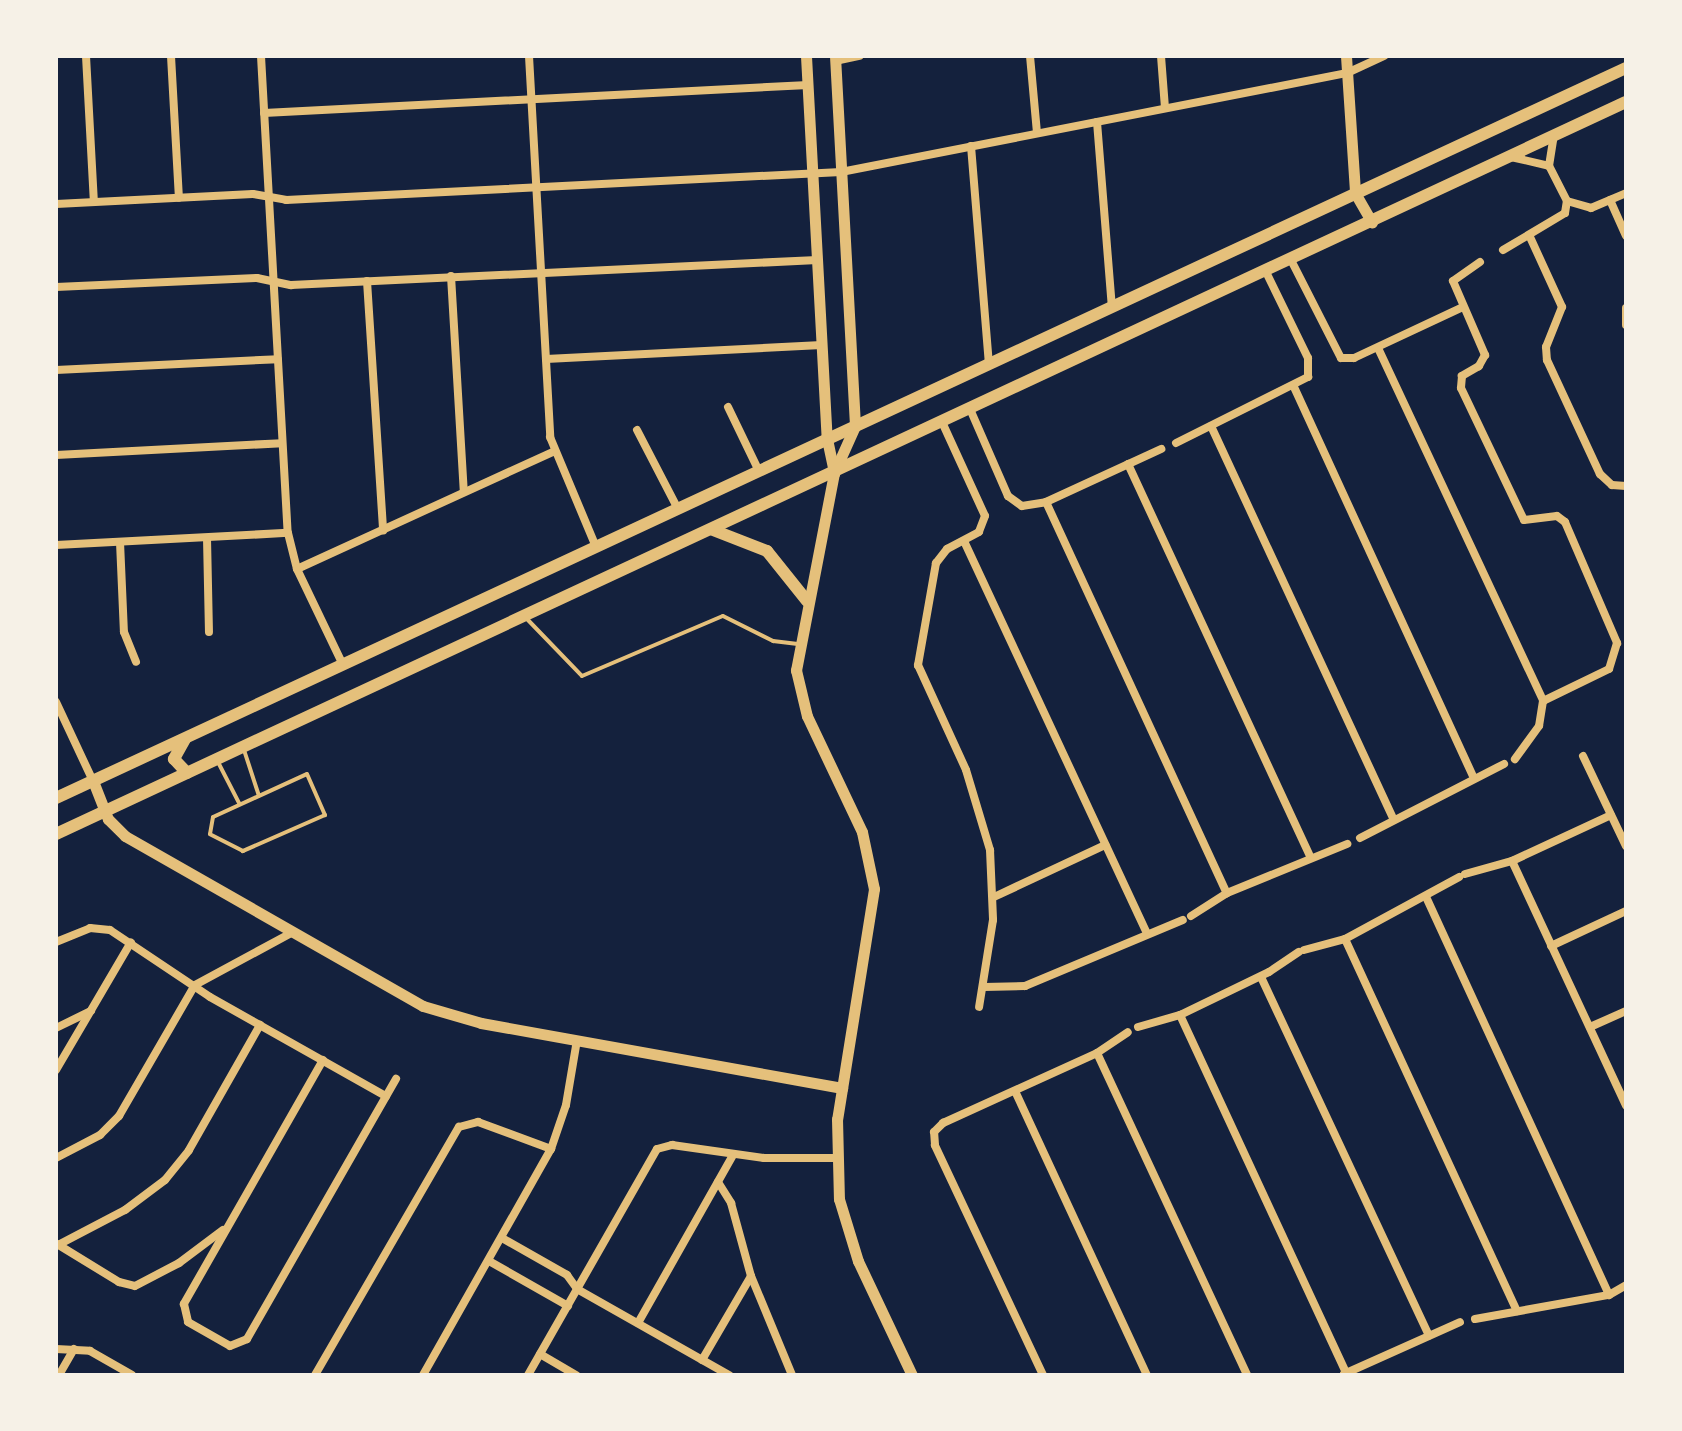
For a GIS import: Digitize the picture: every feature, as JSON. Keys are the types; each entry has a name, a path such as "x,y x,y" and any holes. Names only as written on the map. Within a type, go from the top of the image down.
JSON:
{"main road":[{"path":"56,798 1626,68"},
{"path":"56,834 1626,102"},
{"path":"713,530 744,538 767,551 807,601"},
{"path":"187,773 174,759 176,749 191,736"}],"street":[{"path":"86,56 94,202"},
{"path":"171,56 179,198"},
{"path":"261,56 288,533 297,569 343,665"},
{"path":"529,56 553,452 596,547"},
{"path":"806,56 827,439 834,473"},
{"path":"859,56 835,58 855,426 834,473 798,644 801,700 862,832 873,873 873,922 842,1088 835,1158 849,1239 912,1375"},
{"path":"1030,56 1037,133"},
{"path":"1161,56 1165,108"},
{"path":"1346,56 1355,193 1372,223"},
{"path":"56,204 537,188 841,172 1347,73 1384,56"},
{"path":"264,113 808,85"},
{"path":"1097,122 1112,307"},
{"path":"1503,250 1561,219 1567,201 1549,166 1554,136"},
{"path":"971,146 989,364"},
{"path":"1511,157 1549,166"},
{"path":"1567,201 1591,208 1626,193"},
{"path":"1610,200 1626,236"},
{"path":"1530,237 1562,307 1560,322 1548,339 1547,360 1603,479 1626,486"},
{"path":"56,287 367,281 817,260"},
{"path":"1291,260 1336,354 1350,359 1463,307"},
{"path":"1480,262 1453,281 1485,355 1479,366 1462,376 1461,388 1524,520 1557,516 1565,522 1617,643 1609,669 1543,701"},
{"path":"1176,443 1294,387 1308,377 1310,363 1266,272"},
{"path":"451,276 464,492"},
{"path":"367,281 383,530"},
{"path":"1626,308 1626,325"},
{"path":"546,359 822,345"},
{"path":"1378,348 1543,701 1539,726 1515,759"},
{"path":"56,370 278,359"},
{"path":"1294,387 1474,779"},
{"path":"728,407 759,471"},
{"path":"970,409 1012,501 1028,507 1046,502 1161,449"},
{"path":"942,422 984,510 982,527 947,549 936,563 918,665 976,798 990,850 994,897 979,1007"},
{"path":"1211,426 1393,818"},
{"path":"637,430 678,509"},
{"path":"56,455 282,443"},
{"path":"297,569 553,452"},
{"path":"1128,464 1310,856"},
{"path":"1046,502 1227,893"},
{"path":"56,545 288,533"},
{"path":"207,538 209,632"},
{"path":"964,541 1146,932"},
{"path":"120,542 124,632 136,662"},
{"path":"56,702 105,812 125,836 441,1013 842,1088"},
{"path":"1583,756 1626,846"},
{"path":"1360,838 1393,818 1504,764"},
{"path":"1138,1027 1180,1015 1261,977 1301,951 1345,939 1427,899 1462,876 1512,861 1611,815"},
{"path":"984,987 1025,986 1146,932 1187,918 1227,893 1310,856 1347,844"},
{"path":"994,897 1105,845"},
{"path":"1512,861 1626,1106"},
{"path":"1427,899 1609,1295"},
{"path":"1551,946 1626,911"},
{"path":"56,942 97,927 131,942 260,1025 386,1096"},
{"path":"56,1158 100,1135 119,1116 195,985 293,932"},
{"path":"1345,939 1517,1311"},
{"path":"56,1070 131,942"},
{"path":"1261,977 1429,1336"},
{"path":"56,1028 91,1011"},
{"path":"1590,1027 1626,1011"},
{"path":"1180,1015 1344,1374 1460,1322"},
{"path":"57,1244 125,1210 165,1180 189,1150 260,1025"},
{"path":"1043,1375 933,1141 939,1126 1097,1053 1128,1032"},
{"path":"423,1375 551,1149 566,1105 577,1040"},
{"path":"1097,1053 1247,1375"},
{"path":"323,1060 201,1272 183,1314 192,1325 239,1346 396,1079"},
{"path":"1015,1091 1147,1375"},
{"path":"315,1375 459,1127 478,1122 551,1149"},
{"path":"528,1375 657,1149 672,1145 733,1155 835,1158"},
{"path":"638,1323 733,1155"},
{"path":"718,1182 731,1203 751,1276 792,1375"},
{"path":"57,1244 130,1286 179,1263 229,1225"},
{"path":"502,1238 567,1275 577,1289 729,1375"},
{"path":"489,1261 568,1306"},
{"path":"179,1263 201,1272"},
{"path":"702,1360 751,1276"},
{"path":"1475,1319 1609,1295 1626,1285"},
{"path":"56,1349 95,1353 132,1375"},
{"path":"59,1375 74,1349"},
{"path":"540,1354 576,1375"}],"lane":[{"path":"526,617 582,676 723,616 773,641 798,644"},
{"path":"244,748 259,796"},
{"path":"216,761 225,769 239,804"},
{"path":"312,775 327,812 238,850 210,834 210,824 239,804 312,775"}]}
